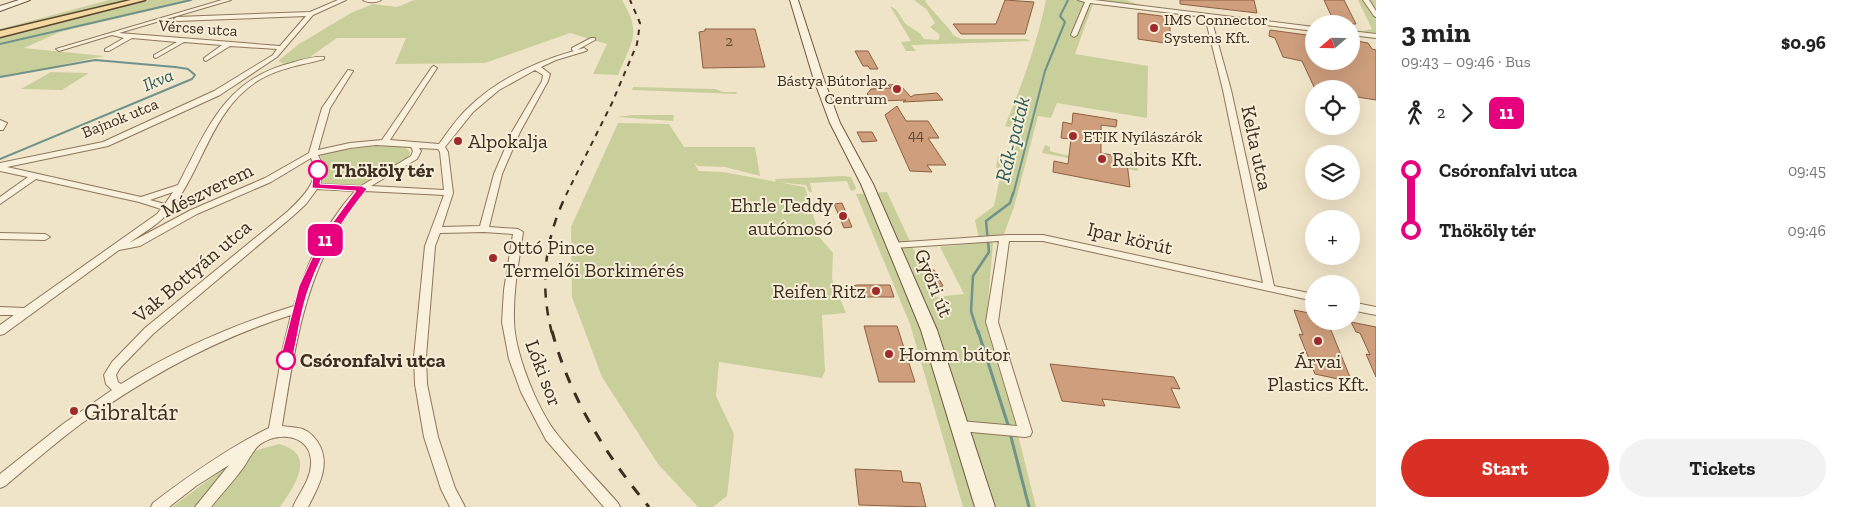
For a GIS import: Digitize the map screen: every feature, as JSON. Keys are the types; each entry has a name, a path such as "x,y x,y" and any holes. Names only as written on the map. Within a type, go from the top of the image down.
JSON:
{"main road":[{"path":"0,9 26,0"},
{"path":"0,34 141,0"},
{"name":"Győri út","path":"794,0 831,114 850,155 859,166 929,330 985,507"},
{"name":"Győri út","path":"802,0 840,114 858,155 859,166"}],"street":[{"path":"59,49 228,0"},
{"path":"165,18 311,14 343,0"},
{"path":"366,0 378,0"},
{"path":"1081,0 1305,28"},
{"path":"1366,0 1376,15"},
{"path":"1074,36 1088,1"},
{"path":"263,64 283,48 311,14"},
{"name":"Kelta utca","path":"1208,16 1227,90 1269,288"},
{"name":"Vércse utca","path":"111,34 182,42 283,48"},
{"path":"1360,35 1376,36"},
{"path":"107,50 131,37"},
{"path":"275,432 286,363 304,286 326,237 351,202 362,189 414,157 439,147 479,101 511,79 537,68 593,39"},
{"path":"60,41 83,42"},
{"path":"156,56 182,42"},
{"path":"206,59 228,44"},
{"path":"554,59 584,50"},
{"path":"0,331 149,225 168,208 213,127 237,95 259,77 278,68 322,58"},
{"path":"263,64 278,68"},
{"name":"Bajnok utca","path":"0,167 105,144 217,93 263,64"},
{"path":"384,143 434,68"},
{"path":"436,230 484,229 500,168 516,132 547,74 537,68"},
{"path":"350,71 326,108 313,154 317,161 316,186 449,193"},
{"path":"217,93 237,95"},
{"path":"0,122 2,123 0,128"},
{"path":"313,154 351,146 384,143 439,147 444,152 449,193 430,246 420,339 421,384 431,437 448,489 458,507"},
{"path":"414,145 416,151 414,157"},
{"name":"Mészverem","path":"113,251 150,238 194,212 268,180 313,154"},
{"path":"0,167 33,177 141,200 168,208"},
{"path":"0,201 33,177"},
{"name":"Vak Bottyán utca","path":"120,390 112,384 110,376 116,365 149,331 181,303 303,203 316,186"},
{"path":"141,200 181,187"},
{"name":"Lóki sor","path":"484,229 518,232 509,290 508,322 515,359 527,392 551,436 613,507"},
{"path":"0,236 45,237"},
{"name":"Ipar körút","path":"894,246 1043,238 1305,296"},
{"path":"960,426 1022,432 992,322 999,239"},
{"path":"1360,308 1376,311"},
{"path":"0,482 76,421 120,390 176,358 232,331 298,309"},
{"path":"0,311 26,312"},
{"path":"158,507 191,482 252,443 275,432 298,433 306,437 316,450 319,461 316,473 300,507"},
{"path":"202,507 238,464 252,443"}],"green space":[{"path":"109,0 195,0 60,32 24,48 104,56 0,78 0,29"},
{"path":"414,0 622,0 632,21 633,38 618,75 593,74 607,44 570,33 485,63 395,64 406,38 337,38 310,57 284,64 278,61 299,44 351,13 373,4 397,7"},
{"path":"914,0 926,0 953,35 961,39 1026,39 1031,41 911,45 916,51 906,51 901,42 911,41 890,6 897,11 906,24 918,32 924,39 938,40 940,35 930,27 935,23 927,10"},
{"path":"1046,0 1126,0 1143,6 1305,26 1305,31 1093,4 1075,54 1148,66 1147,118 1057,103 1051,118 1038,116 1014,207 1004,234 992,236 986,326 1015,423 1036,507 963,507 910,324 856,194 887,192 936,297 964,294 940,247 980,243 975,220 994,206 1001,173 996,167 998,156 1012,153 1018,128 1005,126 1018,94 1038,33"},
{"path":"1358,0 1376,0 1376,39 1360,37 1360,32 1372,29"},
{"path":"51,72 89,73 62,90 21,89"},
{"path":"633,87 716,89 723,92 737,92 736,94 632,90"},
{"path":"674,115 673,121 617,117"},
{"path":"618,123 669,124 684,147 755,147 760,176 725,167 698,166 694,163 699,171 723,172 805,187 820,238 833,253 832,279 846,313 822,315 825,371 822,378 719,362 716,396 734,434 727,496 713,507 698,507 658,464 602,377 572,297 571,227"},
{"path":"1045,145 1050,147 1050,151 1061,154 1130,168 1130,153 1138,154 1138,171 1042,153"},
{"name":"Thököly tér","path":"375,146 405,147 410,152 409,158 362,185 321,183 321,155 335,151"},
{"path":"851,177 856,188 855,190 851,191 847,181 810,183 812,192 809,192 806,185 776,182 775,179"},
{"path":"279,444 291,449 298,455 300,463 296,480 280,507 172,507 253,447 254,451"}],"building":[{"path":"1005,0 1034,2 1025,34 961,34 953,24 996,24"},
{"path":"1180,0 1254,0 1257,13 1180,4"},
{"path":"1324,0 1344,0 1352,15 1331,15"},
{"name":"IMS Connector Systems Kft.","path":"1138,13 1169,17 1171,44 1138,39"},
{"path":"705,29 755,29 765,67 703,68 699,32 705,31"},
{"path":"1270,30 1305,35 1305,67 1302,61 1283,57 1275,38 1269,36"},
{"path":"1360,42 1368,43 1372,49 1376,50 1376,100 1360,97 1360,80 1311,80 1306,70 1360,70"},
{"path":"855,51 868,51 878,69 870,69 868,66 863,66"},
{"path":"899,84 911,97 914,95 937,93 943,100 878,101 867,94 871,89 891,88 888,85"},
{"path":"897,106 906,121 928,121 939,138 928,138 946,165 927,165 932,172 910,171 885,115"},
{"path":"1073,113 1117,120 1116,127 1101,125 1101,153 1117,156 1117,161 1127,163 1130,187 1053,172 1054,161 1068,164 1071,139 1061,138 1063,122 1072,124"},
{"path":"857,132 872,132 877,141 862,142"},
{"name":"Ehrle Teddy autómosó","path":"842,203 852,227 844,228 834,204"},
{"path":"926,270 934,270 943,286 933,287"},
{"name":"Reifen Ritz","path":"857,285 890,285 894,297 851,297 847,287"},
{"name":"Árvai Plastics Kft.","path":"1294,310 1305,312 1305,330 1331,330 1352,382 1315,374 1299,334 1303,335"},
{"path":"1360,324 1376,327 1376,377 1366,354 1370,355 1360,333 1355,330 1360,330"},
{"name":"Homm bútor","path":"864,326 897,326 915,382 879,382"},
{"path":"1050,364 1174,377 1180,389 1171,388 1180,408 1102,399 1105,406 1062,401"},
{"path":"855,469 901,471 903,482 920,483 926,507 859,505"}],"waterway":[{"name":"Ikva","path":"0,44 191,0"},
{"name":"Rák-patak","path":"1013,195 1045,71 1065,22 1060,16 1068,0"},
{"name":"Ikva","path":"0,77 95,60 175,67 188,69 195,75 192,79 0,159"},
{"name":"Rák-patak","path":"978,333 971,311 973,276 989,252 986,221 1010,203 1013,193"},
{"name":"Rák-patak","path":"978,331 1009,428"},
{"name":"Rák-patak","path":"1010,433 1029,507"}],"railway":[{"path":"567,193 612,103 637,44 640,23 630,0"},
{"path":"552,333 546,297 546,262 554,227 567,193"},
{"path":"552,331 569,379 591,424 618,467 649,507"}],"bus line":[{"name":"11","path":"286,360 304,286 326,237 362,189 316,186 318,170"}],"place":[{"name":"IMS Connector Systems Kft.","path":"1154,28"},
{"name":"Bástya Bútorlap Centrum","path":"897,89"},
{"name":"ETIK Nyílászárók","path":"1073,136"},
{"name":"Alpokalja","path":"458,141"},
{"name":"Rabits Kft.","path":"1102,159"},
{"name":"Thököly tér","path":"318,170"},
{"name":"Ehrle Teddy autómosó","path":"843,216"},
{"name":"Ottó Pince Termelői Borkimérés","path":"493,258"},
{"name":"Reifen Ritz","path":"876,291"},
{"name":"Árvai Plastics Kft.","path":"1318,341"},
{"name":"Homm bútor","path":"889,354"},
{"name":"Csóronfalvi utca","path":"286,360"},
{"name":"Gibraltár","path":"74,411"}]}
